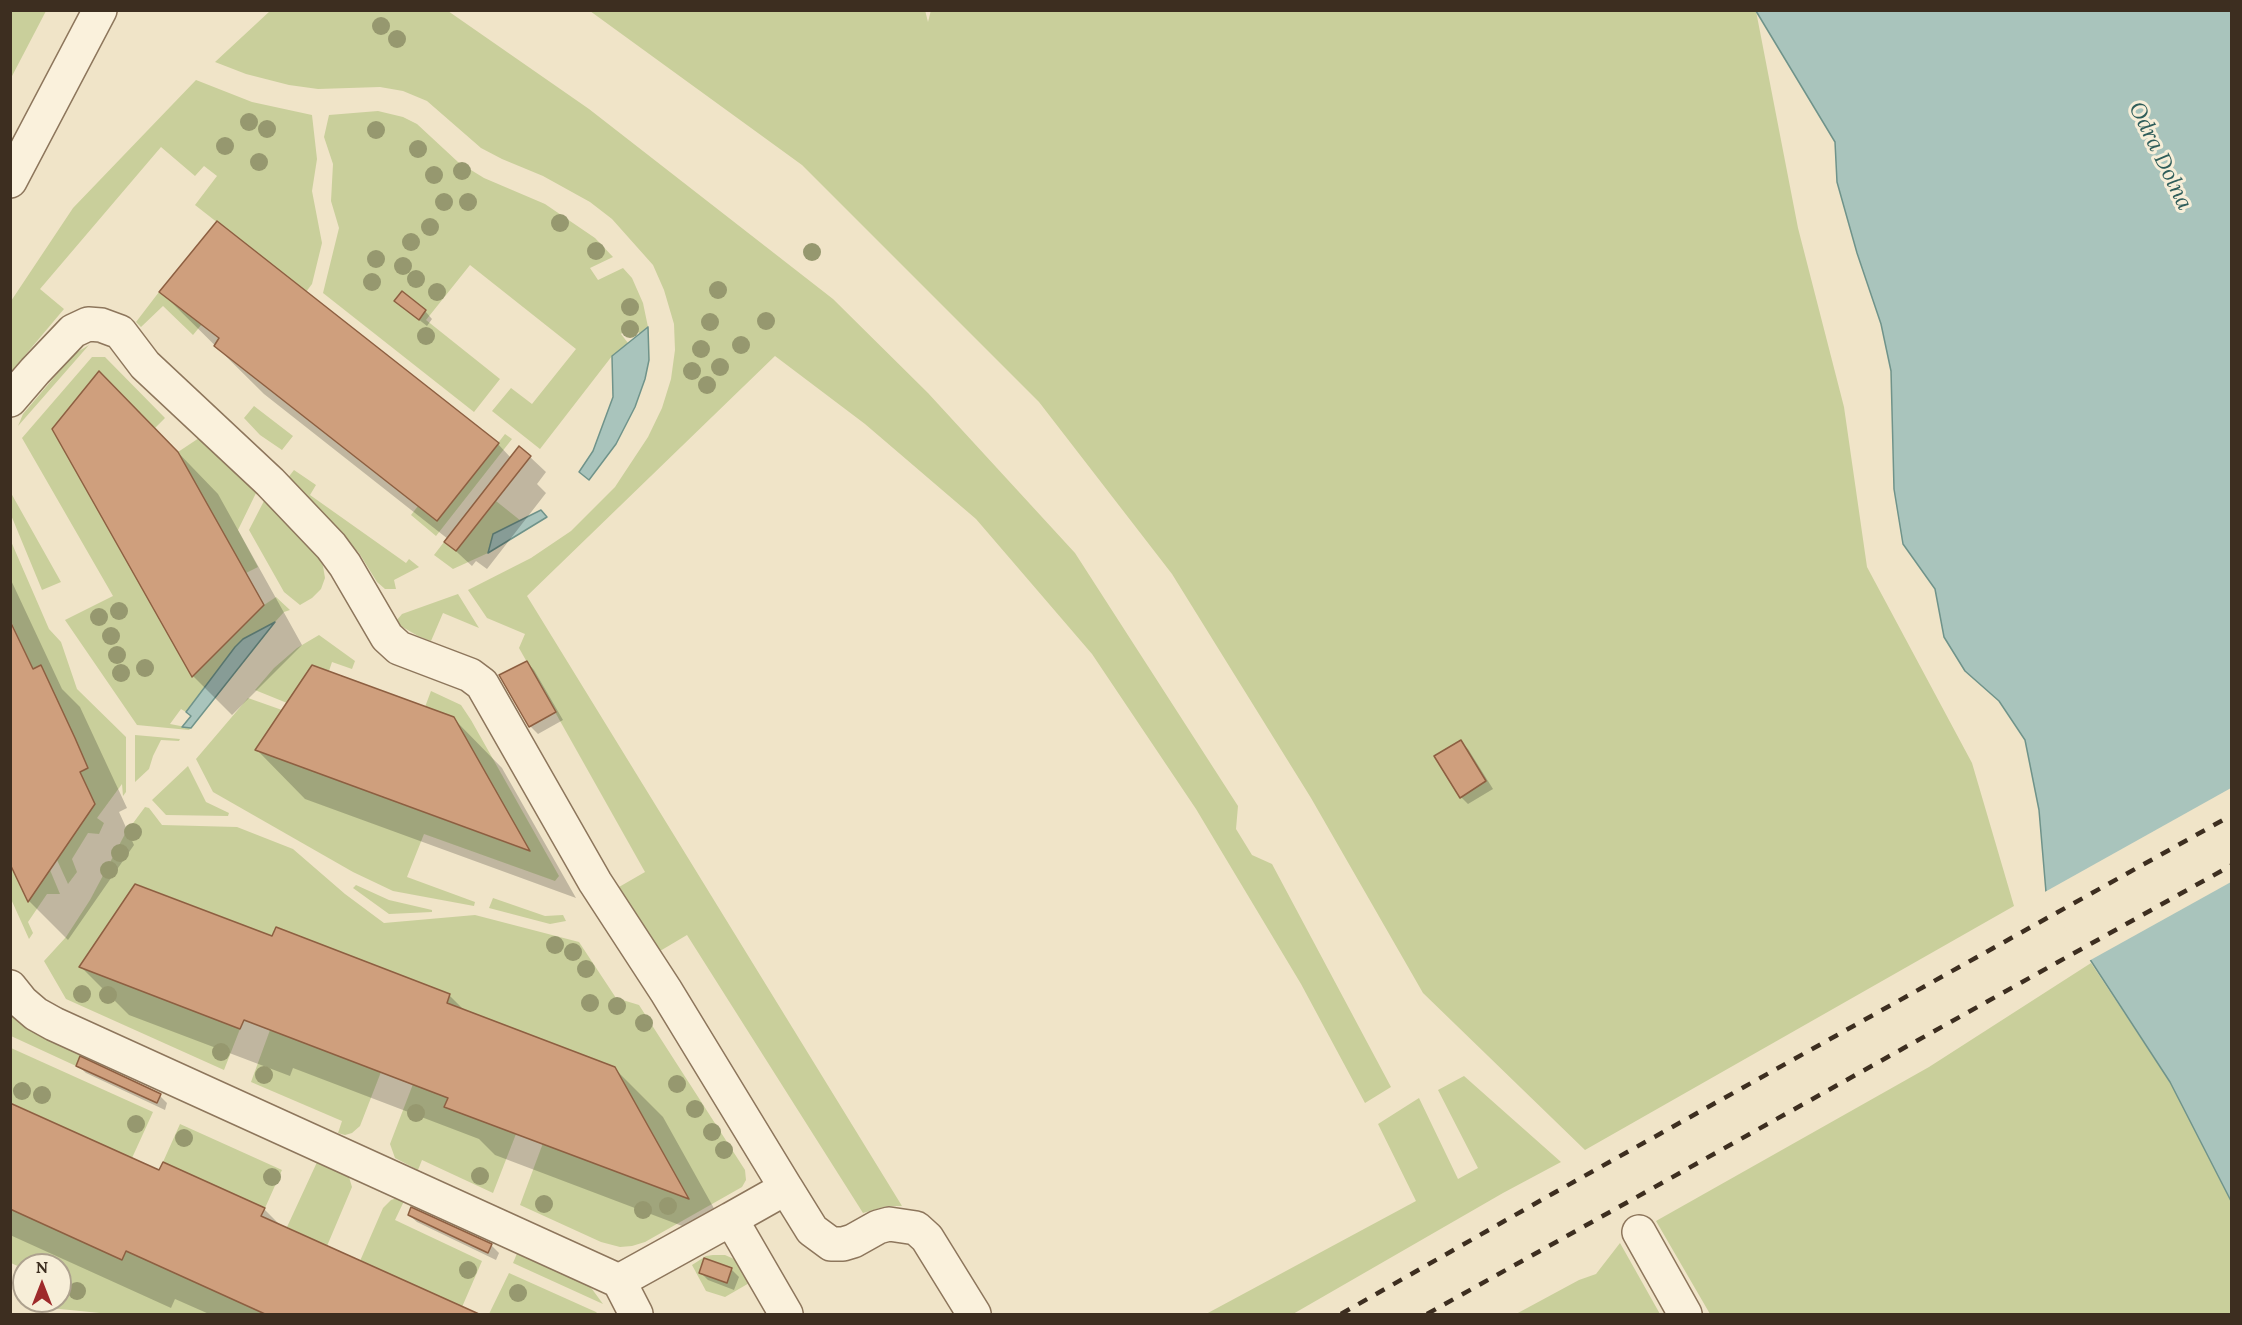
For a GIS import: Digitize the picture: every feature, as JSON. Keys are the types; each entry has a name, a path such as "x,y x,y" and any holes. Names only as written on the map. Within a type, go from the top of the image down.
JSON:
{"lane":[{"path":"10,181 100,10"},
{"path":"10,400 34,371 73,331 88,324 101,325 120,332 145,365 270,482 331,546 345,565 387,637 399,648 470,675 482,684 595,882 666,991 812,1230 831,1244 843,1244 878,1227 890,1224 916,1228 927,1238 974,1314"},
{"path":"10,987 36,1014 54,1024 619,1281 636,1314"},
{"path":"619,1281 786,1188"},
{"path":"731,1219 786,1314"},
{"path":"1639,1232 1685,1314"}],"green space":[{"path":"925,10 928,22 931,10 1756,11 1798,228 1844,407 1867,567 1972,763 2014,906 1585,1150 1423,993 1311,798 1172,574 1039,402 802,165 590,11"},
{"path":"10,11 46,11 11,78"},
{"path":"270,11 448,11 589,109 833,299 928,393 1075,553 1238,806 1236,829 1252,855 1272,864 1391,1087 1365,1103 1301,984 1196,809 1092,654 976,519 865,424 775,356 527,596 902,1206 887,1206 863,1213 687,935 660,951 619,887 645,872 519,648 525,634 487,618 468,590 531,558 571,531 615,487 648,437 662,408 671,379 675,350 674,324 664,290 653,265 612,219 590,202 543,176 481,148 427,101 403,91 380,87 318,89 289,85 246,74 215,62"},
{"path":"196,80 252,102 312,115 317,159 312,191 322,243 312,284 306,292 195,205 217,176 204,166 195,176 161,147 40,289 64,309 11,372 11,301 73,208"},
{"path":"378,111 403,117 417,124 458,162 484,178 545,204 595,238 613,257 590,268 598,280 623,268 632,278 643,303 648,327 640,334 632,325 621,334 628,343 612,356 540,449 492,411 511,388 532,404 576,349 470,265 426,320 500,379 474,412 323,293 339,228 331,201 333,164 324,137 329,115"},
{"path":"159,292 202,324 193,335 163,306 141,327 136,322"},
{"path":"89,345 18,426 23,414 74,354"},
{"path":"92,357 105,357 165,418 155,428 99,371 52,429 192,676 264,605 276,597 290,610 284,612 275,622 243,640 186,712 181,709 170,724 191,728 189,730 137,725 65,620 113,596 22,438"},
{"path":"254,406 293,436 282,450 260,435 244,418"},
{"path":"505,434 512,439 436,536 411,515 418,506 437,521"},
{"path":"199,438 257,491 238,530 258,567 246,573 178,452"},
{"path":"294,470 316,485 310,495 406,563 409,559 419,567 394,580 396,589 385,589 377,582 359,553 287,479"},
{"path":"10,493 61,582 42,590 11,515"},
{"path":"265,499 319,557 323,566 325,578 321,589 300,605 284,592 249,530"},
{"path":"496,501 521,521 493,534 488,553 453,569 434,555 444,542 456,551"},
{"path":"10,539 49,629 61,642 77,689 126,737 126,792 123,796 122,784 97,818 104,823 99,834 88,833 72,859 77,872 68,884 57,860 94,802 80,772 88,768 41,666 33,669 11,621"},
{"path":"458,594 479,628 443,613 431,641 399,625 397,620 402,614"},
{"path":"319,635 355,661 352,669 332,662 329,671 312,665 287,703 255,690 274,668 297,648"},
{"path":"431,691 461,705 471,720 559,876 555,881 424,834 407,877 475,902 474,906 393,891 353,872 213,792 196,759 248,698 282,710 255,750 529,851 425,707"},
{"path":"135,735 180,739 179,741 161,740 149,769 135,782"},
{"path":"188,766 206,802 229,813 228,816 166,815 152,800"},
{"path":"145,807 149,808 162,825 237,827 293,849 345,894 384,923 475,915 579,942 616,998 639,1005 745,1170 746,1180 742,1187 645,1242 620,1247 601,1242 520,1205 543,1143 689,1198 615,1067 447,1003 450,994 276,928 272,936 136,884 79,967 240,1029 224,1070 66,999 44,961 66,937 90,900 125,834"},
{"path":"10,863 50,870 60,894 47,894 28,922 33,933 29,939 11,899"},
{"path":"356,885 389,900 432,910 432,912 389,914 353,888"},
{"path":"493,898 545,916 563,915 566,921 550,924 489,908"},
{"path":"2091,963 2170,1082 2231,1201 2231,1314 1710,1314 1656,1221 1929,1067"},
{"path":"11,1016 29,1028 82,1053 76,1066 11,1036"},
{"path":"270,1030 381,1072 360,1126 352,1133 345,1135 338,1133 342,1121 251,1082"},
{"path":"11,1048 153,1112 132,1158 11,1103"},
{"path":"1464,1076 1561,1162 1293,1314 1206,1314 1416,1201 1378,1124 1419,1098 1458,1179 1478,1168 1438,1090"},
{"path":"413,1084 448,1098 444,1106 516,1134 493,1193 422,1160 418,1170 395,1158 390,1144"},
{"path":"180,1124 282,1170 265,1208 163,1162"},
{"path":"318,1160 344,1172 349,1177 352,1187 327,1246 287,1227"},
{"path":"405,1199 395,1220 482,1261 462,1307 360,1261 383,1208 391,1200"},
{"path":"11,1209 122,1260 126,1251 265,1314 110,1314 72,1310 72,1253 12,1253 11,1263"},
{"path":"1620,1243 1660,1314 1516,1314 1579,1280 1596,1274"},
{"path":"518,1251 577,1276 592,1289 603,1304 513,1263"},
{"path":"725,1255 734,1259 751,1282 725,1297 706,1291 692,1265 706,1256"},
{"path":"509,1273 596,1312 598,1314 489,1314"}],"water":[{"name":"Odra Dolna","path":"1756,11 2231,11 2231,1201 2170,1082 2046,892 2039,810 2025,740 1999,701 1965,671 1944,637 1935,589 1903,544 1894,489 1891,371 1881,324 1857,253 1837,182 1835,142"},
{"path":"648,327 649,360 635,407 616,444 589,480 579,472 593,451 613,397 612,356"},
{"path":"541,510 547,517 488,553 493,534"},
{"path":"275,622 191,728 182,727 191,716 186,712 235,647 243,639"}],"pier":[{"path":"2231,788 2231,882 2087,962 2043,893"}],"building":[{"path":"217,221 499,443 437,521 214,346 219,338 159,292"},
{"path":"402,291 426,310 419,320 394,301"},
{"path":"99,371 178,452 264,605 192,677 52,429"},
{"path":"519,446 531,456 456,551 444,542"},
{"path":"10,621 33,669 41,665 75,738 88,768 80,772 95,804 28,902 10,864"},
{"path":"527,661 556,712 529,727 499,675"},
{"path":"312,665 454,717 530,851 255,750"},
{"path":"1461,740 1486,781 1460,798 1434,756"},
{"path":"135,884 272,936 276,927 450,994 447,1003 615,1067 689,1199 444,1107 448,1098 244,1020 240,1029 79,967"},
{"path":"80,1056 161,1094 157,1103 76,1066"},
{"path":"10,1103 159,1170 163,1162 265,1208 261,1216 479,1314 265,1314 126,1251 122,1260 10,1209"},
{"path":"411,1207 492,1244 488,1253 408,1215"},
{"path":"704,1258 732,1268 727,1283 699,1273"}],"railway":[{"path":"1341,1314 2232,815"},
{"path":"1427,1314 2232,865"}]}
